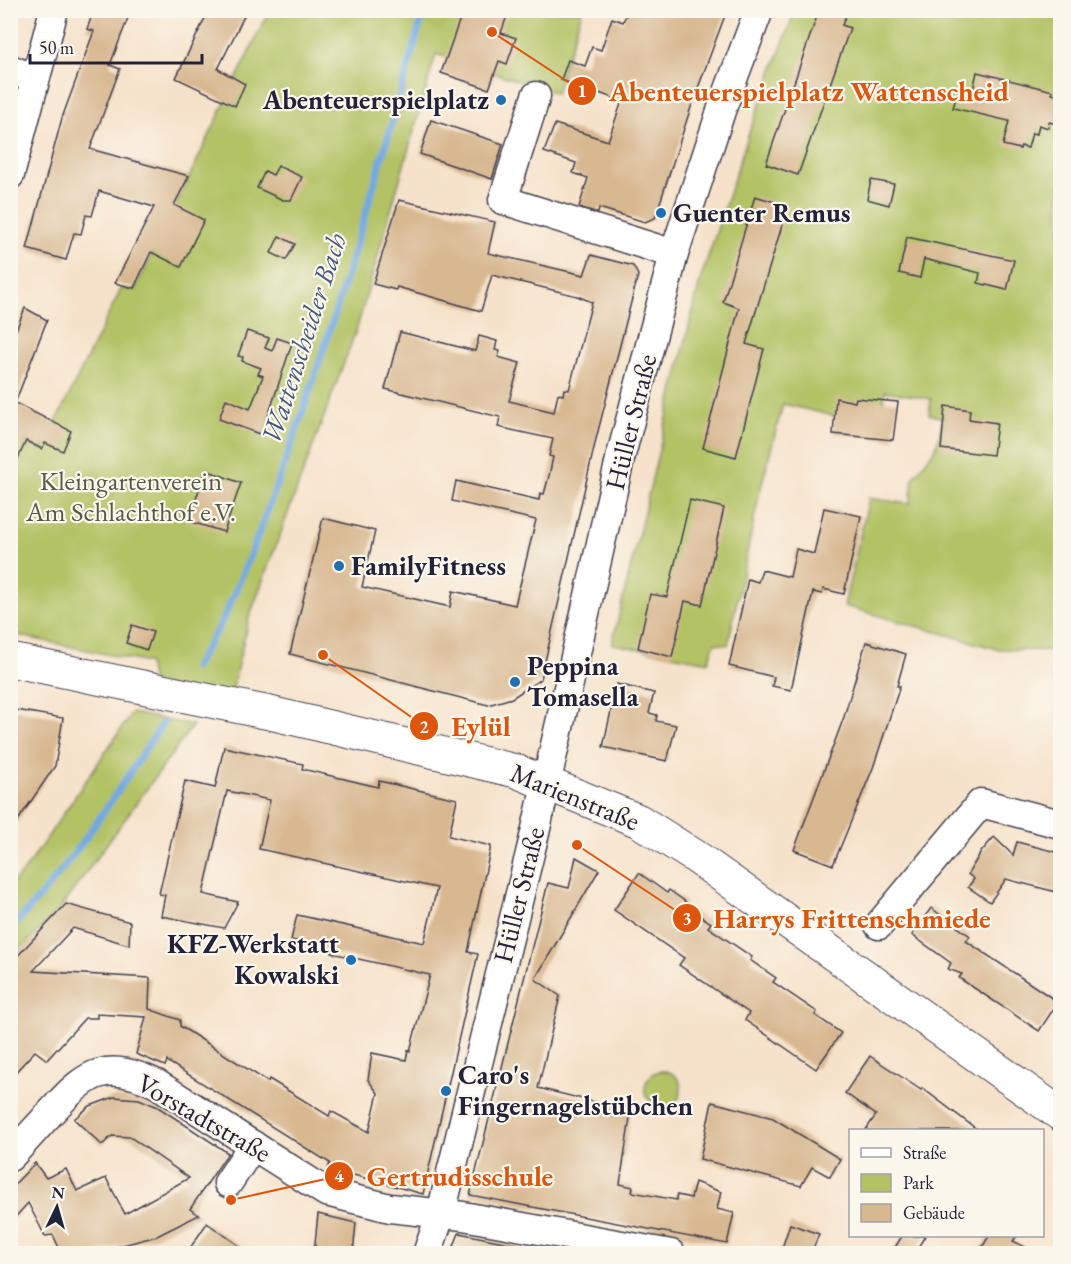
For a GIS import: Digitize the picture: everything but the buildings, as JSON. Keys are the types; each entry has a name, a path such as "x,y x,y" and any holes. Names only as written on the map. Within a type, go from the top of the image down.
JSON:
{"main road":[{"name":"Marienstraße","path":"10,660 270,713 516,771 639,821 688,852 1060,1114"}],"street":[{"path":"10,175 23,74 54,10"},
{"name":"Hüller Straße","path":"427,1254 441,1213 614,485 674,254 722,108 759,10"},
{"path":"536,96 502,200 674,254"},
{"path":"879,925 981,803 1060,824"},
{"name":"Vorstadtstraße","path":"10,1157 77,1084 91,1075 116,1071 139,1075 157,1084 326,1192 390,1208 441,1213 671,1254"},
{"path":"228,1183 253,1144"}],"green space":[{"name":"Kleingartenverein Am Schlachthof e.V.","path":"269,11 582,11 556,93 436,54 357,328 249,618 234,681 232,702 152,683 148,663 11,634 11,444 15,435 42,450 121,289 135,290"},
{"path":"795,11 1060,11 1060,651 997,649 844,606 869,498 910,504 913,478 936,448 943,418 929,414 931,399 885,391 881,420 834,416 783,404 759,495 728,645 715,643 708,662 612,644 700,281 750,130"},
{"path":"132,713 193,725 59,910 11,959 11,885 27,867"},
{"path":"663,1071 676,1076 681,1089 676,1102 663,1107 650,1102 645,1089 650,1076"}],"waterway":[{"name":"Wattenscheider Bach","path":"195,668 221,623 235,591 267,512 305,405 367,209 424,10"},
{"name":"Wattenscheider Bach","path":"10,929 73,856 163,723"}],"place":[{"name":"Abenteuerspielplatz Wattenscheid","path":"492,32"},
{"name":"Abenteuerspielplatz","path":"501,100"},
{"name":"Guenter Remus","path":"661,213"},
{"name":"FamilyFitness","path":"339,566"},
{"name":"Eylül","path":"323,655"},
{"name":"Peppina Tomasella","path":"515,682"},
{"name":"Harrys Frittenschmiede","path":"577,845"},
{"name":"KFZ-Werkstatt Kowalski","path":"351,960"},
{"name":"Caro's Fingernagelstübchen","path":"446,1091"},
{"name":"Gertrudisschule","path":"231,1200"}]}
